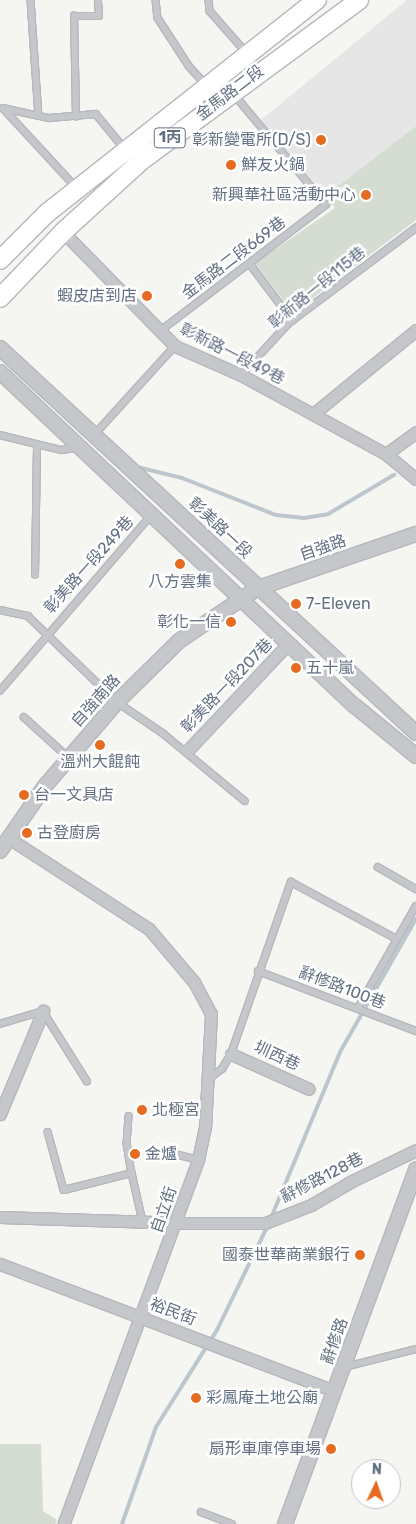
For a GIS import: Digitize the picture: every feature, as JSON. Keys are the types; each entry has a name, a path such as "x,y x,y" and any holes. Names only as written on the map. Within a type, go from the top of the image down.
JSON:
{"main road":[{"name":"金馬路二段","path":"0,260 47,212 316,0"},
{"name":"金馬路二段","path":"0,298 63,232 141,161 231,91 359,0"}],"street":[{"name":"彰新路一段49巷","path":"63,232 159,332 175,346 241,375 386,454 416,479"},
{"path":"313,414 416,330"},
{"name":"彰美路一段","path":"0,348 416,733"},
{"path":"0,372 80,448 153,513 354,706 416,756"},
{"path":"386,454 416,432"},
{"name":"自強路","path":"242,598 258,588 416,534"},
{"name":"自強南路","path":"0,851 8,836 69,758 117,702 179,641 242,598"},
{"name":"彰美路一段207巷","path":"188,750 290,643"},
{"name":"自立街","path":"8,836 148,929 169,950 194,982 211,1014 210,1078 205,1127 198,1160 177,1224 63,1524"},
{"path":"0,1114 43,1011"},
{"name":"圳西巷","path":"231,1054 309,1089"},
{"name":"辭修路128巷","path":"0,1217 177,1224 265,1223 311,1205 360,1176 416,1150"},
{"name":"辭修路","path":"285,1524 416,1169"},
{"name":"裕民街","path":"0,1264 334,1391"}],"lane":[{"path":"31,0 38,116"},
{"path":"76,117 74,16 99,16 98,0"},
{"path":"156,0 158,18 189,66 207,85"},
{"path":"209,0 210,11 248,53"},
{"name":"金馬路二段669巷","path":"159,332 326,205 231,91"},
{"path":"2,108 38,116 76,117 96,114 125,149"},
{"path":"2,108 77,188"},
{"name":"彰新路一段115巷","path":"241,375 293,321 416,228"},
{"path":"250,264 293,321"},
{"path":"94,435 175,346"},
{"path":"0,435 61,450 80,448"},
{"path":"35,575 37,445"},
{"name":"彰美路一段249巷","path":"0,691 45,635 153,513"},
{"path":"0,610 28,616 45,635 117,702 164,734 245,801"},
{"path":"24,717 69,758"},
{"path":"378,867 416,889"},
{"path":"210,1078 222,1069 231,1054 258,971 291,882 397,939"},
{"path":"358,1008 416,906"},
{"name":"辭修路100巷","path":"258,971 416,1031"},
{"path":"0,1024 43,1011 87,1081"},
{"path":"129,1116 127,1143 143,1222"},
{"path":"48,1132 64,1190 132,1173"},
{"path":"163,1151 198,1160"},
{"path":"344,1367 416,1349"},
{"path":"201,1512 232,1524"}],"shaded area":[{"path":"407,0 416,0 416,126 325,196 261,120"},
{"path":"416,126 416,220 293,313 255,263 335,208 325,196"},
{"path":"0,1444 41,1444 43,1511 57,1520 55,1524 0,1524"}],"waterway":[{"path":"137,467 182,478 276,515 304,518 328,514 394,475"},
{"path":"271,1218 340,1052 416,919"},
{"path":"122,1524 156,1427 217,1330 268,1225"}],"place":[{"name":"彰新變電所(D/S)","path":"321,140"},
{"name":"鮮友火鍋","path":"231,165"},
{"name":"新興華社區活動中心","path":"366,195"},
{"name":"蝦皮店到店","path":"147,296"},
{"name":"八方雲集","path":"180,564"},
{"name":"7-Eleven","path":"296,604"},
{"name":"彰化一信","path":"231,622"},
{"name":"五十嵐","path":"296,668"},
{"name":"溫州大餛飩","path":"100,745"},
{"name":"台一文具店","path":"24,795"},
{"name":"古登廚房","path":"27,833"},
{"name":"北極宮","path":"142,1110"},
{"name":"金爐","path":"135,1154"},
{"name":"國泰世華商業銀行","path":"360,1255"},
{"name":"彩鳳庵土地公廟","path":"196,1398"},
{"name":"扇形車庫停車場","path":"331,1449"}]}
